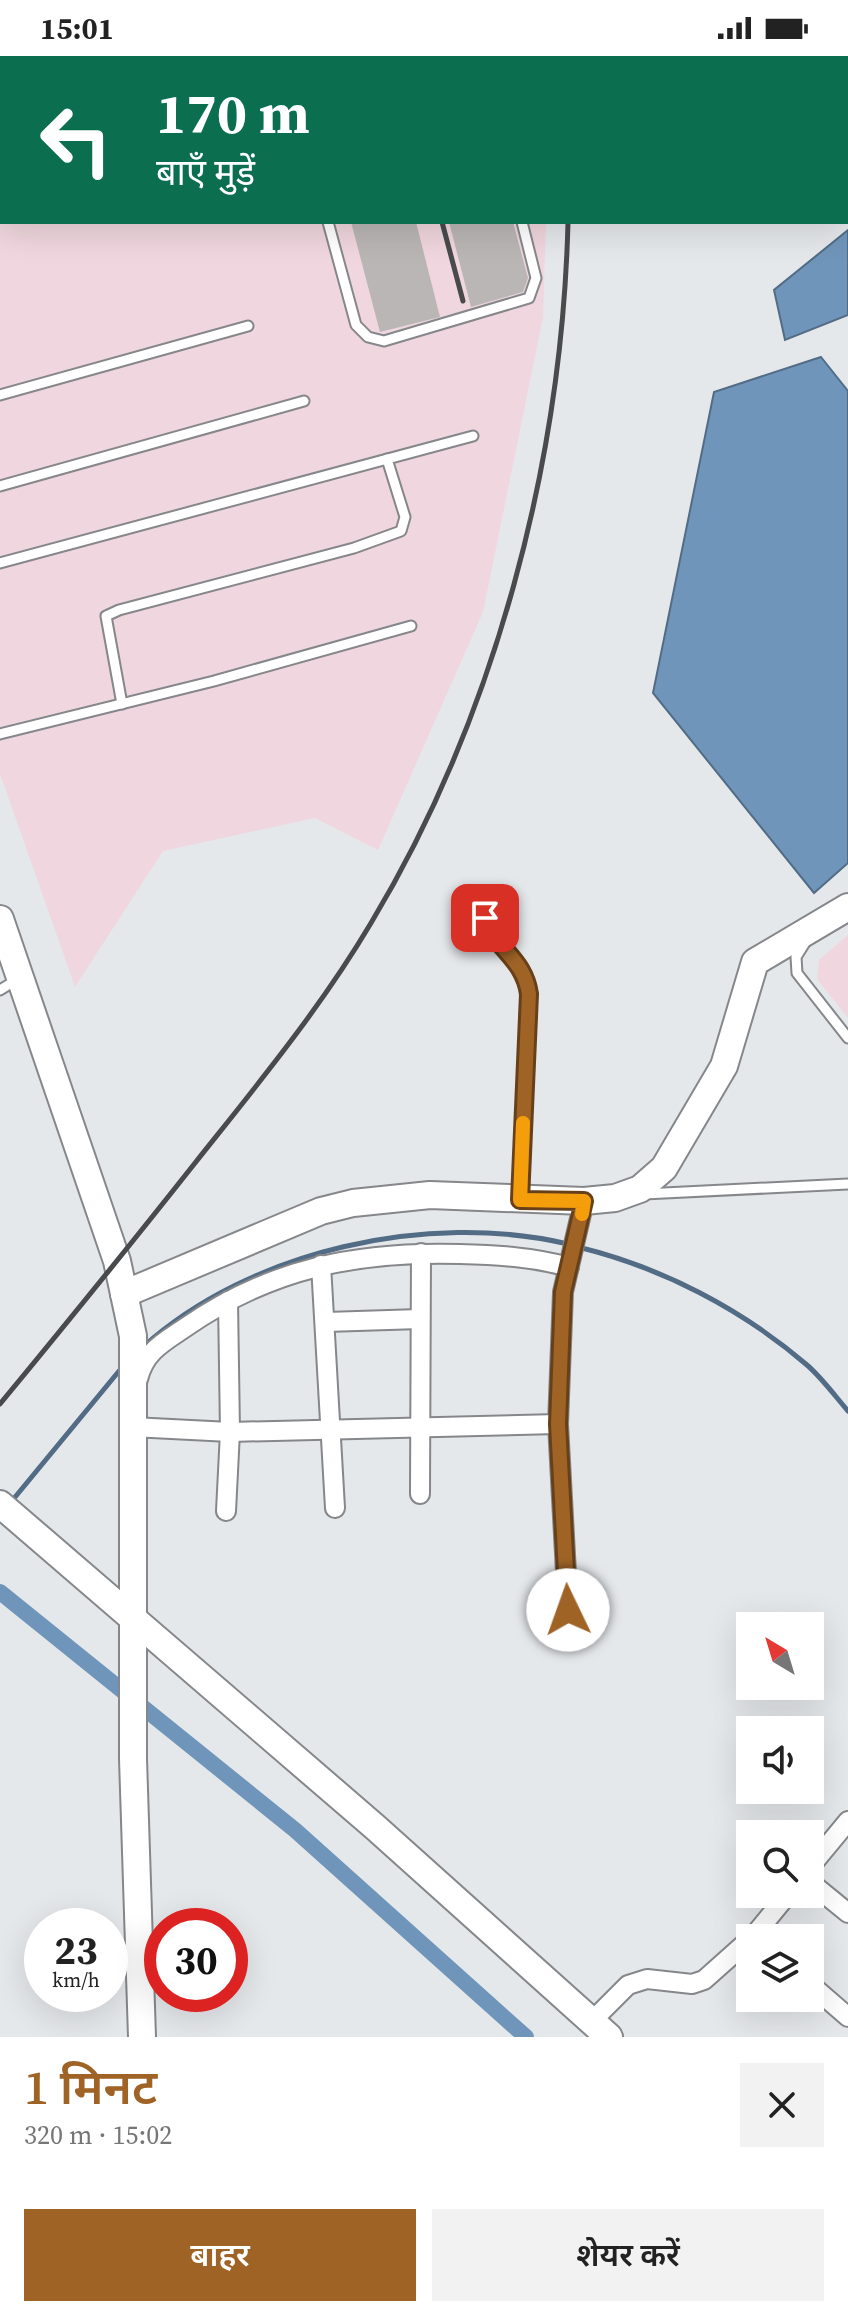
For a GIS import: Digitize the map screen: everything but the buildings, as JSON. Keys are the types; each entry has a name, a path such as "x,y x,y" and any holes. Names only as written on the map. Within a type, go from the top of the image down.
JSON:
{"street":[{"path":"124,1294 321,1211 353,1203 430,1195 584,1201 629,1195 649,1183 664,1168 708,1097 736,1034 755,962 848,907"},
{"path":"0,919 10,984 117,1261 133,1336 133,1759 142,2037"},
{"path":"568,1610 558,1424 563,1292 584,1201"},
{"path":"134,1385 149,1354 228,1301 280,1278 321,1265 383,1254 421,1253 570,1261"},
{"path":"420,1494 421,1253"},
{"path":"321,1265 326,1322 328,1429 335,1508"},
{"path":"226,1511 230,1432 228,1301"},
{"path":"326,1322 420,1319"},
{"path":"132,1427 230,1432 558,1424"},
{"path":"9,1512 132,1632 375,1827 600,2029 628,1985 647,1979 692,1984 704,1980 736,1953"},
{"path":"824,1850 848,1821"},
{"path":"824,1893 848,1913"},
{"path":"765,1924 777,1908"},
{"path":"824,1996 848,2017"}],"lane":[{"path":"329,224 356,325 368,337 384,341 529,298 536,278 522,224"},
{"path":"0,395 248,326"},
{"path":"0,486 304,401"},
{"path":"0,563 473,436"},
{"path":"122,704 106,616 354,548 401,531 405,517 387,459"},
{"path":"0,734 411,626"},
{"path":"488,905 486,923 518,963 529,994 520,1200"},
{"path":"817,925 796,957 797,973 848,1038"},
{"path":"629,1195 848,1184"}],"shaded area":[{"path":"0,224 546,224 543,317 483,612 378,850 315,818 163,851 75,987 0,774"},
{"path":"848,935 848,1018 817,979 819,960"}],"water":[{"path":"848,230 848,315 785,340 774,290"},
{"path":"821,357 848,391 848,863 814,893 653,693 714,392"}],"waterway":[{"path":"143,1347 187,1313 235,1285 288,1263 344,1247 400,1237 458,1233 514,1235 568,1244"},
{"path":"578,1247 670,1278 728,1308 807,1365 848,1411"},
{"path":"11,1502 124,1365"},
{"path":"0,1592 295,1830 526,2037"}],"railway":[{"path":"443,224 463,301"},
{"path":"0,1404 309,1016 371,923 415,844 453,760 486,674 514,585 536,495 552,404 563,313 568,224"}],"slow traffic":[{"path":"523,1123 520,1200 584,1201 582,1214"}],"route":[{"path":"485,918 491,931 518,963 529,994 520,1200 584,1201 563,1292 558,1424 568,1610"}]}
